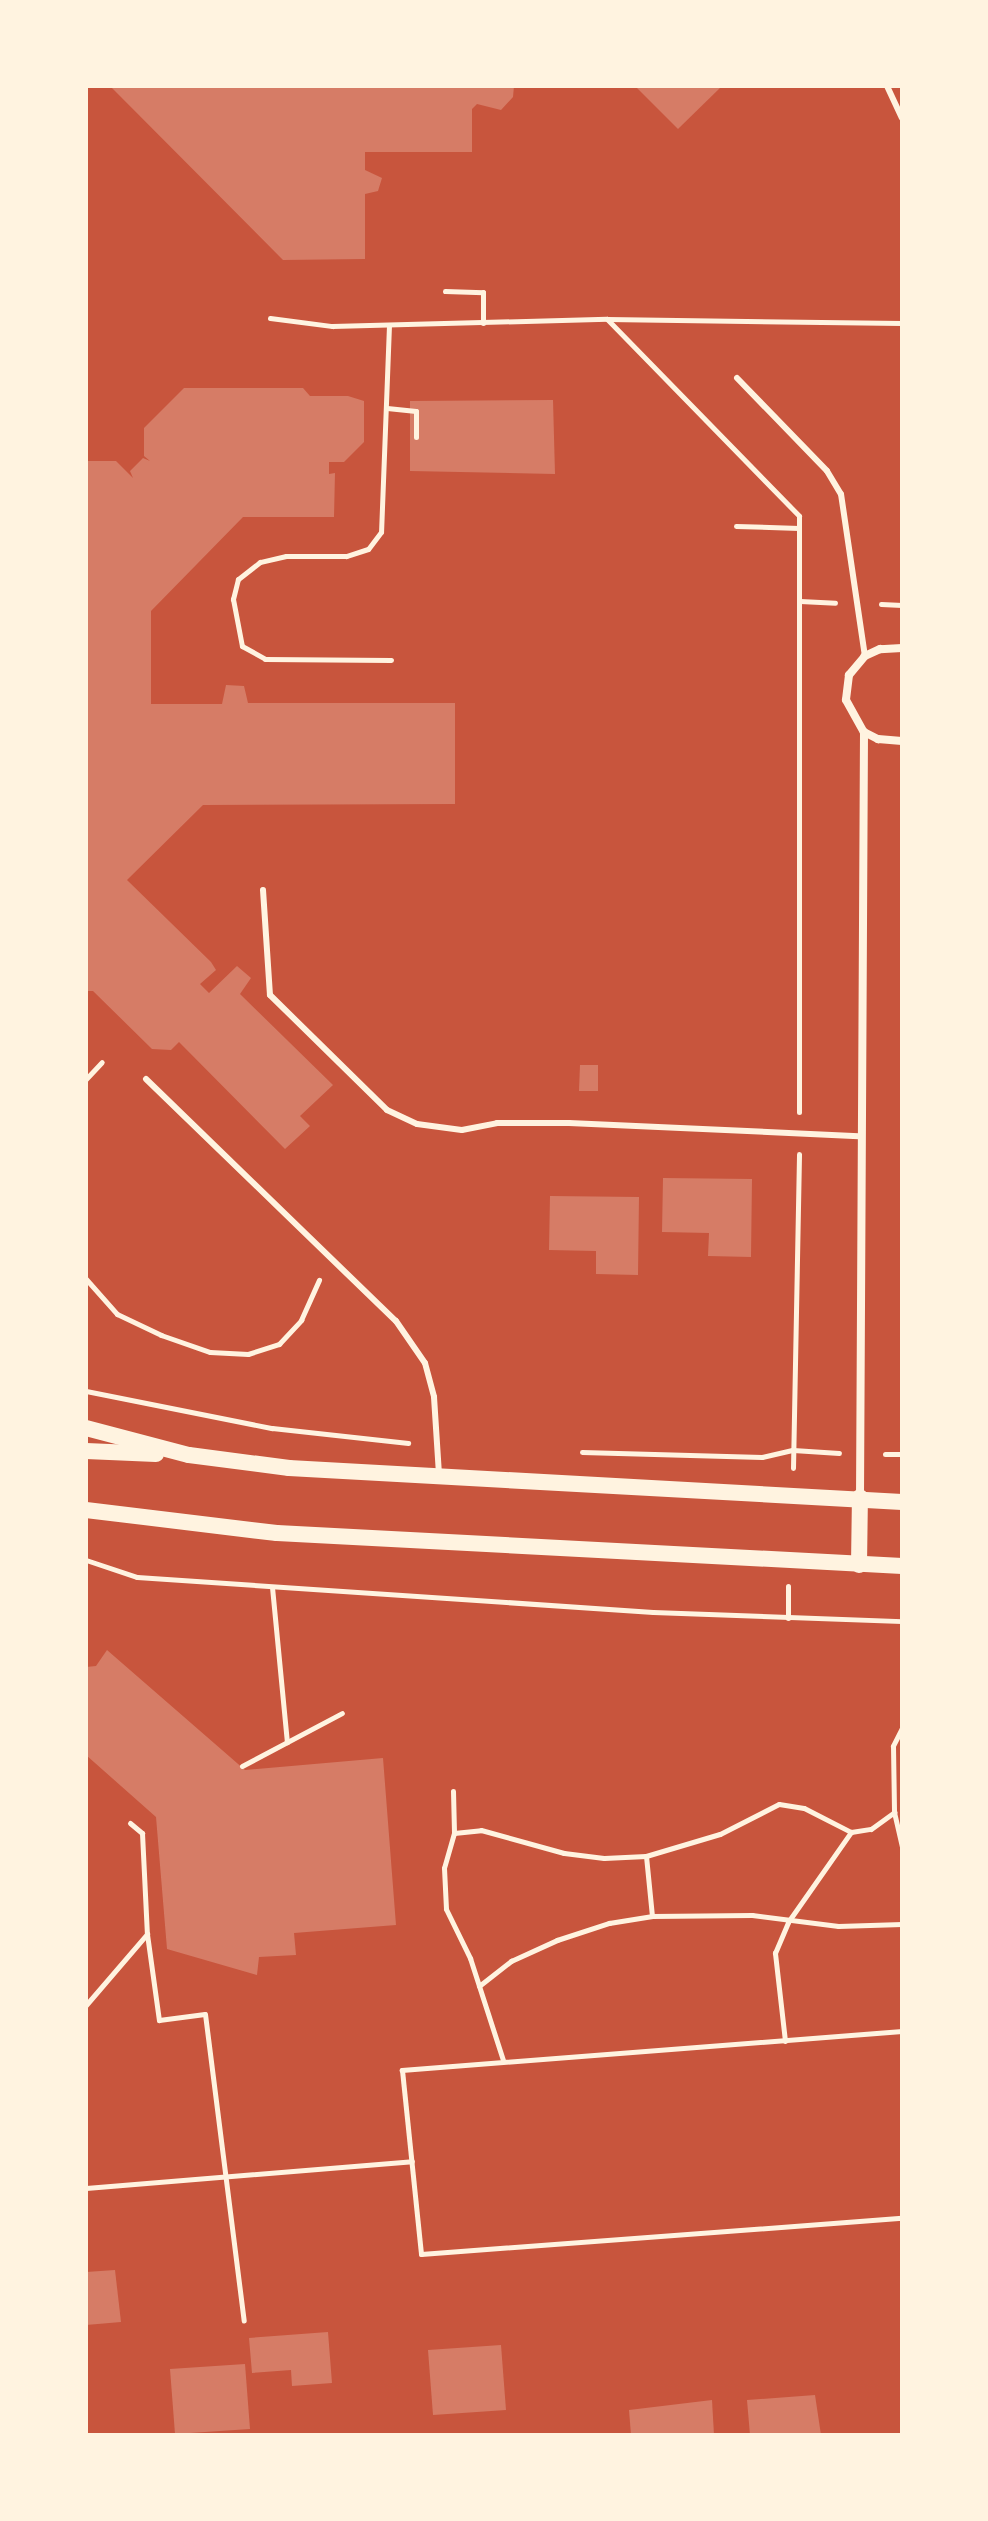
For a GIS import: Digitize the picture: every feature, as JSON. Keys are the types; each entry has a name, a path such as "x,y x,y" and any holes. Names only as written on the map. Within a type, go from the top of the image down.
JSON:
{"main road":[{"path":"86,1428 189,1455"},
{"path":"86,1451 189,1455 440,1478 860,1497 902,1502"},
{"path":"859,1565 860,1497"},
{"path":"86,1510 277,1533 902,1566"}],"street":[{"path":"860,1497 859,1136 864,732 846,700 849,675 865,656 880,649 902,648"},
{"path":"864,732 878,739 902,741"}],"lane":[{"path":"887,86 902,118"},
{"path":"737,378 827,471 841,494 865,656"},
{"path":"263,890 270,995 387,1110 417,1124 462,1130 497,1123 569,1123 859,1136"},
{"path":"146,1079 396,1321 425,1363 434,1397 440,1478"}],"path":[{"path":"445,291 483,292 483,323"},
{"path":"270,318 332,326 607,319 902,323"},
{"path":"607,319 799,516 799,1134 793,1466"},
{"path":"389,325 385,509 381,532 368,549 346,556 286,556 260,562 238,579 233,599 242,646 265,659 391,660"},
{"path":"387,408 416,411 416,437"},
{"path":"736,526 799,528"},
{"path":"86,1079 102,1062"},
{"path":"86,1279 117,1314 161,1335 210,1352 248,1354 279,1344 301,1320 319,1286 323,1250"},
{"path":"793,1450 815,1451"},
{"path":"86,1560 137,1577 788,1618 902,1621"},
{"path":"788,1618 789,1578"},
{"path":"272,1587 287,1742"},
{"path":"242,1766 342,1713"},
{"path":"902,1728 893,1746 894,1812 902,1846"},
{"path":"453,1791 454,1833 444,1868 446,1909 479,1986 503,2060"},
{"path":"454,1833 481,1830 528,1845 604,1858 646,1856 720,1834 779,1804 804,1808 851,1832 871,1829 894,1812"},
{"path":"130,1823 142,1833 147,1934 159,2020 205,2014 244,2321"},
{"path":"785,2041 775,1953 788,1922 833,1851 851,1832"},
{"path":"646,1856 652,1916"},
{"path":"479,1986 511,1961 557,1940 609,1923 652,1916 752,1915 788,1922 902,1924"},
{"path":"86,2005 147,1934"},
{"path":"902,2031 402,2070 421,2254 902,2218"},
{"path":"86,2188 412,2161"}],"building":[{"path":"110,86 514,86 513,97 501,110 477,104 472,109 472,152 365,152 365,170 382,178 378,191 365,194 365,259 283,260"},
{"path":"635,86 722,86 678,129"},
{"path":"184,388 303,388 310,396 348,396 364,401 364,442 344,462 329,462 329,474 335,473 334,517 243,517 151,611 151,704 222,704 226,685 244,686 248,703 455,703 455,804 203,805 127,880 211,962 216,970 200,984 209,993 237,966 251,978 240,994 333,1085 300,1116 310,1126 285,1149 179,1042 171,1050 152,1049 93,991 86,991 86,461 116,461 133,478 130,471 143,458 150,461 144,456 144,428"},
{"path":"553,400 555,474 410,471 410,401"},
{"path":"580,1065 598,1065 598,1091 579,1091"},
{"path":"663,1178 752,1179 751,1257 708,1256 709,1233 662,1232"},
{"path":"550,1196 639,1197 638,1275 596,1274 596,1251 549,1250"},
{"path":"107,1650 245,1770 383,1758 396,1925 294,1933 296,1955 259,1957 257,1975 167,1949 156,1817 86,1755 86,1667 96,1666"},
{"path":"115,2270 121,2322 86,2325 86,2272"},
{"path":"328,2332 332,2383 292,2386 291,2370 252,2373 249,2338"},
{"path":"501,2345 506,2410 433,2415 428,2350"},
{"path":"245,2364 250,2429 175,2434 170,2369"},
{"path":"815,2395 821,2435 750,2435 747,2400"},
{"path":"712,2400 714,2435 631,2435 629,2410"}]}
